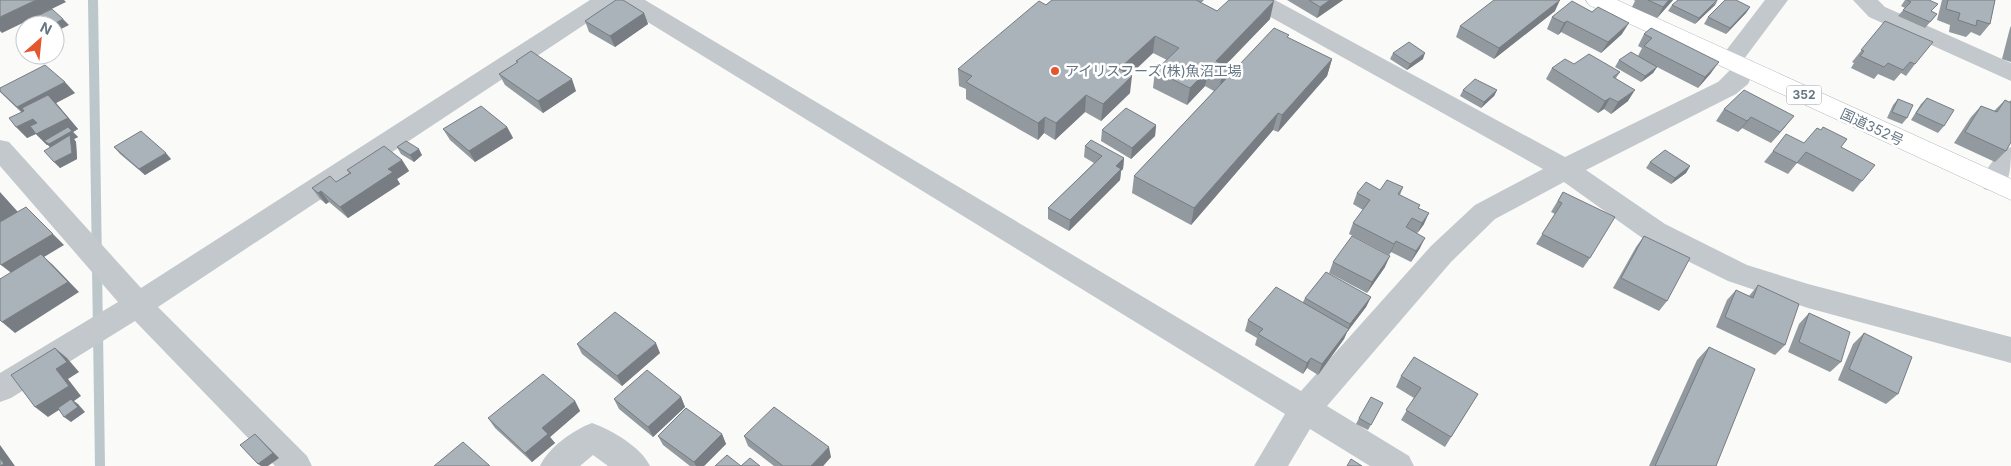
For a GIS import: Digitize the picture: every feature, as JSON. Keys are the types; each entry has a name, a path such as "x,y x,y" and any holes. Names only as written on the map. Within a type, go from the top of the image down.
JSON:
{"highway":[{"name":"国道352号","path":"1597,0 2002,186"}],"street":[{"path":"0,389 138,305 606,0"},
{"path":"628,0 1398,466"},
{"path":"1258,0 1565,169 1655,232 1738,273 1808,296 2011,350"},
{"path":"1270,466 1305,409 1441,254 1465,230 1485,212 1565,169 1727,88 1739,78 1737,64 1777,0"},
{"path":"1864,0 1878,12 2011,73"},
{"path":"0,149 138,305 296,466"},
{"path":"2002,186 2011,157"},
{"path":"556,466 592,437 634,466"}],"building":[{"path":"0,0 36,0 0,17"},
{"path":"616,0 623,0 644,13 610,36 585,21"},
{"name":"アイリスフーズ(株)魚沼工場","path":"1052,0 1196,0 1217,11 1229,0 1274,1 1216,61 1230,68 1222,76 1209,69 1190,88 1155,71 1179,48 1155,36 1119,69 1132,76 1103,104 1086,95 1056,123 1045,117 1038,123 966,82 972,76 958,69 1039,1 1046,5"},
{"path":"1309,0 1330,0 1320,7"},
{"path":"1494,0 1560,0 1499,48 1460,26"},
{"path":"1648,0 1669,0 1663,7"},
{"path":"1678,0 1717,0 1699,18 1672,5"},
{"path":"1725,0 1736,0 1750,7 1730,28 1708,17"},
{"path":"1907,0 1929,0 1938,4 1931,11 1937,14 1930,22 1903,10 1911,2"},
{"path":"1948,0 1995,0 1990,24 1977,20 1976,26 1958,20 1960,13 1946,9"},
{"path":"1572,1 1592,12 1598,7 1629,23 1608,42 1567,21 1564,23 1552,17"},
{"path":"52,9 59,15 40,15"},
{"path":"1885,21 1933,42 1915,64 1910,62 1903,70 1888,63 1884,67 1860,56 1864,51 1861,50"},
{"path":"1274,28 1289,35 1287,37 1332,59 1282,115 1278,113 1194,208 1134,176"},
{"path":"1651,28 1719,62 1705,77 1644,46 1652,38 1644,34"},
{"path":"1409,42 1425,53 1410,64 1393,53"},
{"path":"531,51 572,79 538,101 499,74"},
{"path":"1631,52 1657,67 1645,76 1619,60"},
{"path":"1589,54 1620,72 1613,77 1635,90 1618,102 1610,98 1605,101 1552,68 1565,59 1574,64"},
{"path":"45,65 65,82 17,107 0,91 0,88"},
{"path":"1475,79 1497,90 1484,102 1463,90"},
{"path":"1744,90 1794,116 1780,132 1751,117 1747,121 1724,109"},
{"path":"48,95 68,118 36,134 30,126 37,123 33,119 16,127 9,118 24,111 22,108"},
{"path":"1927,98 1954,110 1944,126 1916,113"},
{"path":"1898,99 1913,105 1907,118 1892,112"},
{"path":"2005,100 2011,103 2011,142 2006,151 1965,132 1981,106 1997,112"},
{"path":"481,106 507,127 469,151 443,129"},
{"path":"1126,108 1156,125 1132,148 1102,130"},
{"path":"68,127 72,131 49,144 44,141"},
{"path":"1823,127 1847,139 1841,147 1875,165 1862,181 1806,152 1797,163 1773,151 1786,134 1804,143 1817,128 1821,130"},
{"path":"141,131 166,153 139,169 114,147"},
{"path":"70,135 72,153 54,162 44,151"},
{"path":"1091,140 1124,158 1116,166 1121,169 1070,220 1048,208 1102,156 1085,146"},
{"path":"406,141 419,149 410,155 397,147"},
{"path":"384,146 402,160 388,169 393,172 340,207 321,191 318,193 312,188 330,176 336,182 351,173 347,170"},
{"path":"1665,150 1690,166 1675,178 1650,162"},
{"path":"1387,180 1403,187 1398,194 1420,205 1418,208 1429,213 1422,223 1412,218 1406,227 1425,238 1416,251 1396,241 1394,244 1353,223 1370,200 1357,193 1366,182 1380,190"},
{"path":"1563,192 1615,217 1590,258 1542,234 1562,203 1558,201"},
{"path":"26,207 53,234 1,265 0,222"},
{"path":"1352,236 1390,256 1372,282 1333,262"},
{"path":"1644,236 1690,258 1667,301 1621,278"},
{"path":"41,254 68,282 2,322 0,320 0,279"},
{"path":"1326,272 1371,297 1350,324 1305,298"},
{"path":"1758,285 1799,304 1785,345 1725,317 1736,290 1753,298"},
{"path":"1276,287 1349,329 1322,364 1311,358 1307,363 1258,334 1263,329 1248,320"},
{"path":"615,312 656,343 617,376 577,344"},
{"path":"1809,313 1850,332 1841,362 1799,342"},
{"path":"1864,333 1912,357 1898,394 1849,369"},
{"path":"1709,347 1755,369 1716,466 1655,466"},
{"path":"55,348 67,362 56,369 69,386 35,407 11,375"},
{"path":"1414,357 1478,394 1451,437 1406,410 1421,388 1401,376"},
{"path":"647,370 681,397 648,427 614,399"},
{"path":"543,374 575,401 542,428 548,434 525,453 488,418"},
{"path":"1371,397 1383,403 1371,425 1359,418"},
{"path":"71,399 78,407 64,417 58,408"},
{"path":"774,407 829,447 811,466 783,466 744,436"},
{"path":"686,408 722,434 694,462 658,436"},
{"path":"255,434 273,453 258,464 240,445"},
{"path":"463,442 490,466 434,466"},
{"path":"727,455 741,466 715,466"},
{"path":"0,458 4,464 0,466"},
{"path":"750,458 760,466 741,466"},
{"path":"1351,459 1362,466 1347,466"}],"waterway":[{"path":"93,0 100,466"}],"place":[{"name":"アイリスフーズ(株)魚沼工場","path":"1055,71"}]}
